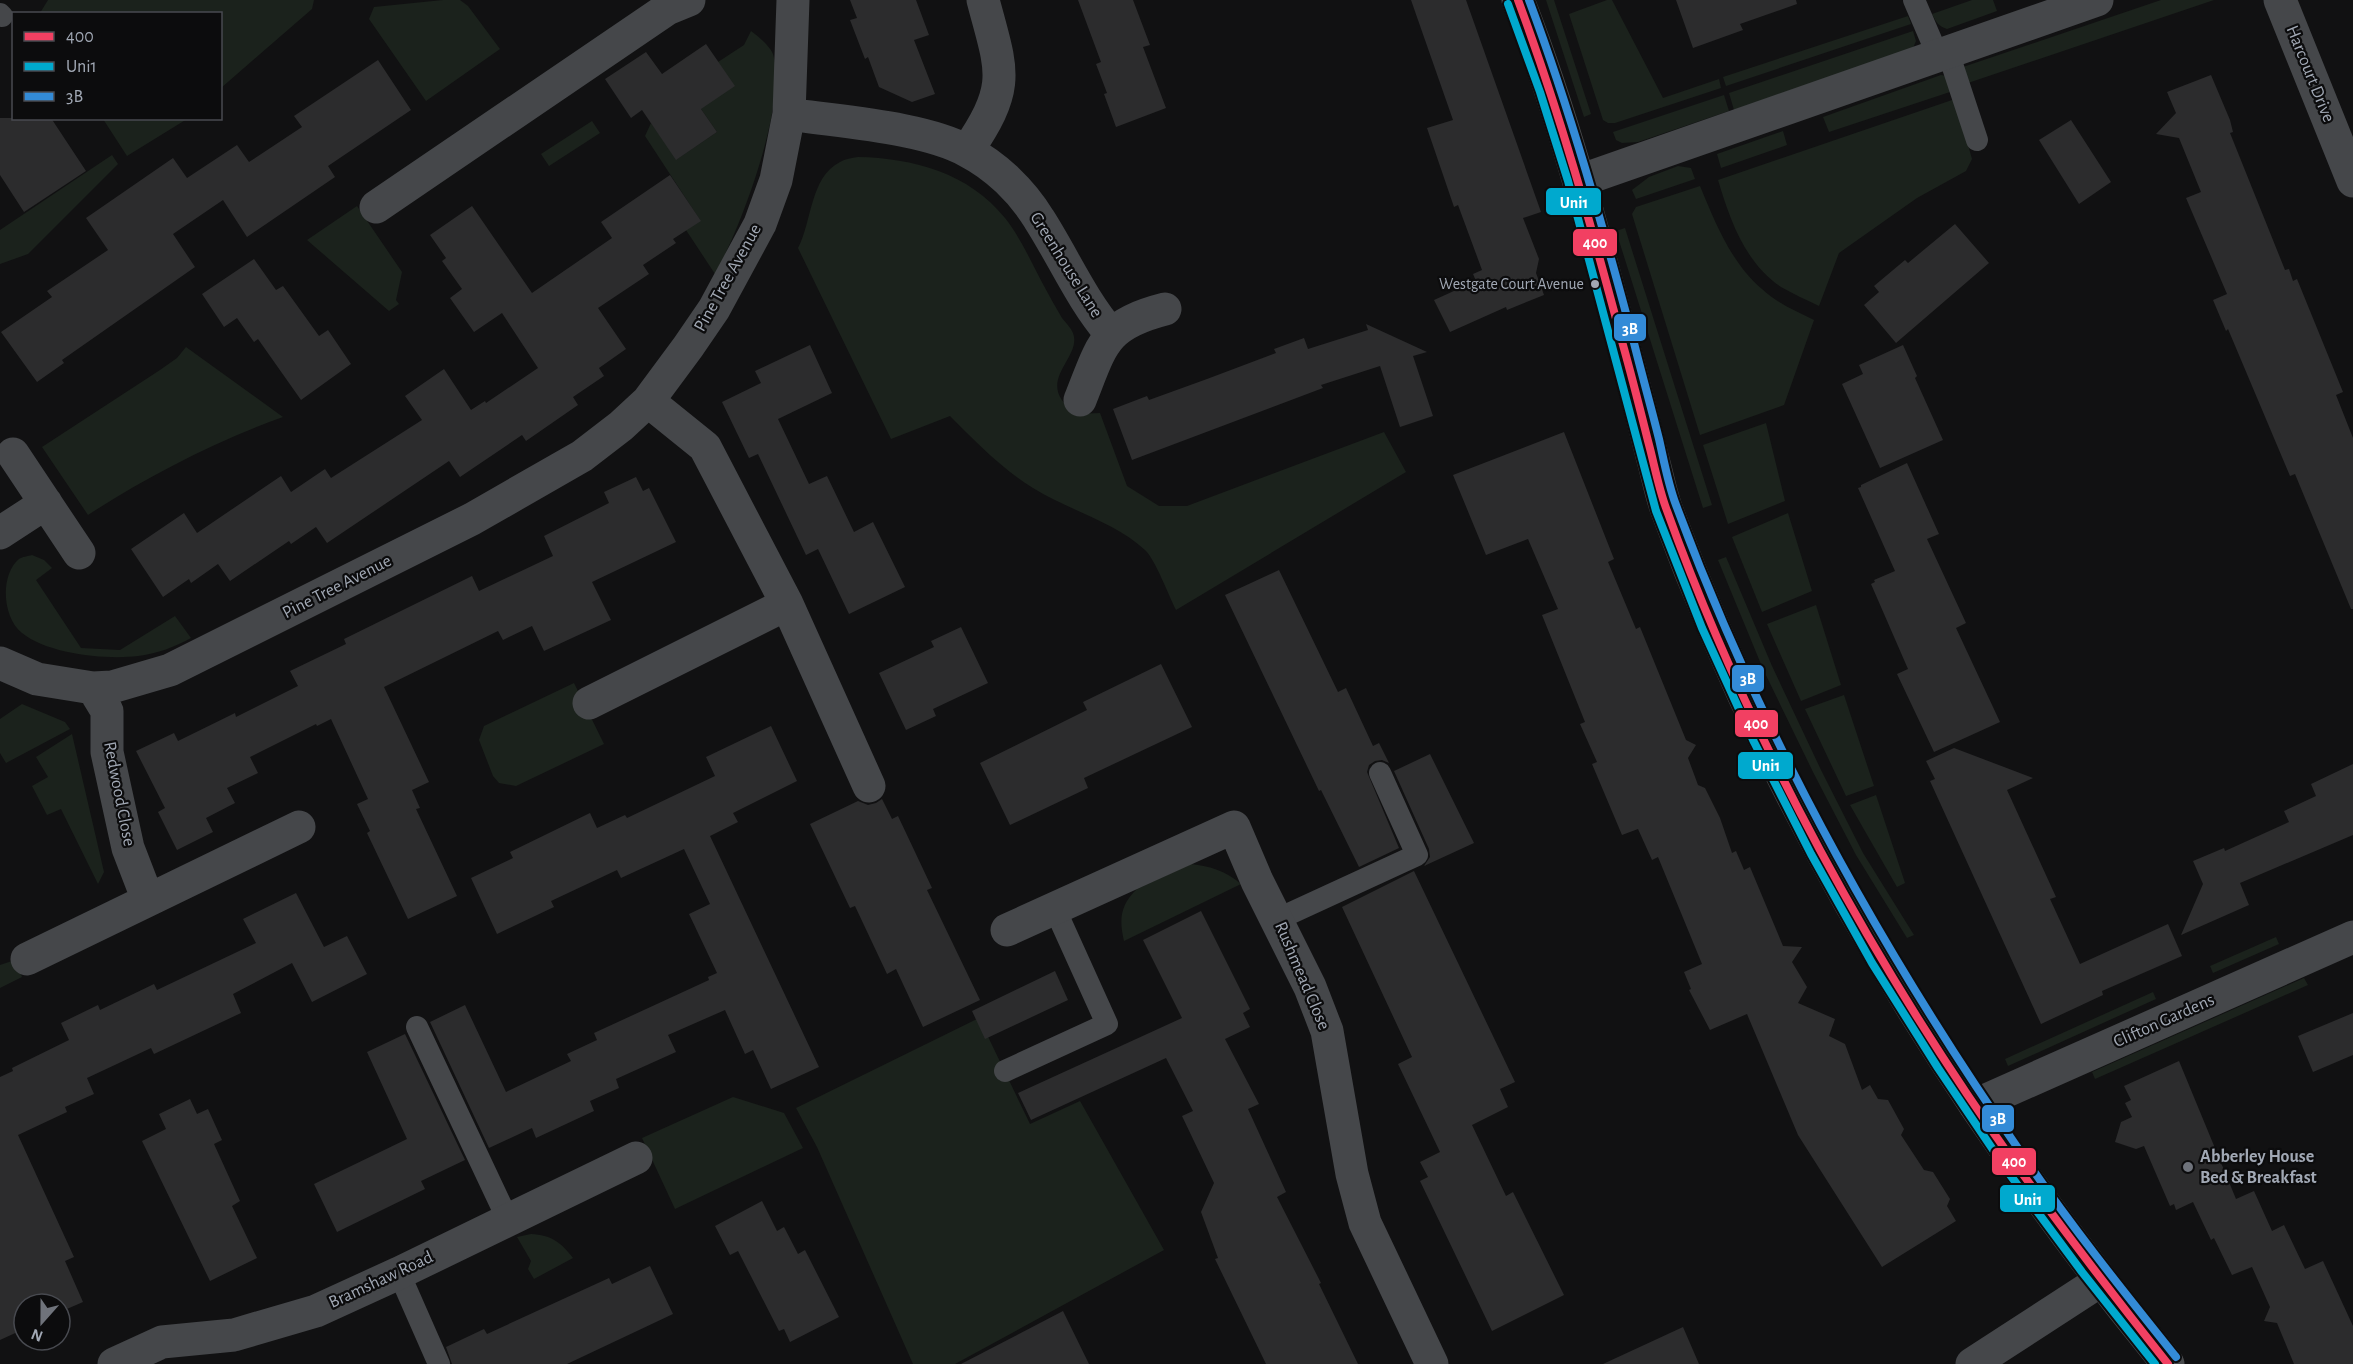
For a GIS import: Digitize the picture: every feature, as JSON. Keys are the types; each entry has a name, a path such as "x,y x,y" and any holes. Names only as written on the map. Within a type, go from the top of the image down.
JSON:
{"main road":[{"path":"1518,0 1537,49 1579,181 1665,503 1718,639 1756,724 1804,821 1875,949 1975,1105 2100,1281 2168,1364"}],"street":[{"path":"376,207 667,9 689,0"},
{"name":"Pine Tree Avenue","path":"0,663 37,679 93,688 112,687 170,670 472,519 582,456 648,401 714,309 742,261 760,224 776,180 789,114 793,0"},
{"path":"967,151 986,123 999,86 1000,69 996,46 983,0"},
{"path":"1579,181 2097,0"},
{"name":"Harcourt Drive","path":"2280,0 2353,182"},
{"name":"Greenhouse Lane","path":"789,114 900,131 938,140 967,151 1009,180 1039,218 1093,313 1111,334"},
{"name":"Greenhouse Lane","path":"1080,400 1098,354 1111,334 1123,324 1142,315 1165,309"},
{"path":"648,401 705,447 787,604 869,786"},
{"path":"13,454 79,553"},
{"path":"0,533 46,503"},
{"path":"590,703 787,604"},
{"name":"Redwood Close","path":"93,688 107,711 107,752 128,848 148,900"},
{"path":"27,959 299,827"},
{"name":"Rushmead Close","path":"1007,930 1234,827 1257,881 1310,987 1327,1032 1352,1174 1365,1223 1432,1364"},
{"name":"Clifton Gardens","path":"1975,1105 2353,937"},
{"name":"Bramshaw Road","path":"114,1364 167,1353 316,1311 636,1158"},
{"path":"1972,1364 2100,1281"}],"lane":[{"path":"1914,0 1943,54 1977,140"},
{"path":"1278,919 1417,855 1380,773"},
{"path":"1005,1071 1107,1024 1055,909"},
{"path":"417,1027 508,1220"},
{"path":"399,1273 440,1364"}],"shaded area":[{"path":"48,0 314,0 312,9 222,87 222,12 41,12"},
{"path":"460,0 468,6 500,49 426,101 369,19 374,7"},
{"path":"1546,0 1554,0 1591,114 1584,117"},
{"path":"1612,0 1663,98 1719,79 1721,88 1615,123 1603,120 1569,14"},
{"path":"1972,0 1993,0 1997,11 1947,29 1941,27 1932,14"},
{"path":"2161,0 2214,0 1965,84 1960,68"},
{"path":"1908,16 1911,24 1726,86 1723,77"},
{"path":"751,31 766,44 773,54 776,76 774,103 768,134 748,198 737,228 715,274 686,230 700,220 645,136 651,123 677,159 717,132 701,109 718,62 744,45"},
{"path":"1913,31 1916,41 1913,48 1734,110 1729,93"},
{"path":"1941,75 1947,76 1953,91 1829,132 1823,117"},
{"path":"1724,95 1729,111 1638,142 1622,143 1616,140 1613,132"},
{"path":"1955,99 1972,159 1966,171 1917,198 1839,253 1819,306 1781,287 1758,266 1740,240 1718,180"},
{"path":"104,120 185,120 127,156"},
{"path":"592,121 600,133 549,166 541,154"},
{"path":"1783,131 1787,145 1721,168 1717,154"},
{"path":"112,155 118,164 28,254 0,264 0,230"},
{"path":"858,157 899,161 939,171 975,190 991,202 1005,218 1062,318 1073,333 1074,343 1061,371 1058,392 1064,402 1077,414 1100,413 1127,486 1159,506 1187,506 1384,432 1406,472 1176,610 1157,569 1145,550 1120,532 1047,496 1010,472 950,416 891,439 798,248 817,189 823,178 840,162"},
{"path":"1678,166 1691,168 1695,179 1636,199 1632,190 1649,177"},
{"path":"1700,186 1725,241 1751,279 1774,298 1814,320 1784,405 1700,435 1632,214 1636,207"},
{"path":"357,206 402,272 396,300 399,304 389,311 307,240"},
{"path":"1625,228 1712,505 1703,508 1616,231"},
{"path":"186,347 283,417 183,460 88,515 42,447 160,370 177,358"},
{"path":"1766,423 1785,501 1728,524 1703,445"},
{"path":"1788,513 1812,591 1762,612 1732,537"},
{"path":"32,555 44,560 52,568 36,580 81,648 120,650 175,616 191,638 158,652 125,657 78,654 62,651 33,640 15,626 7,607 6,596 6,585 13,566 19,559"},
{"path":"1726,557 1772,666 1821,770 1863,853 1914,935 1907,938 1856,855 1813,772 1763,669 1718,560"},
{"path":"1816,605 1841,685 1801,701 1767,624"},
{"path":"574,683 604,744 516,786 499,783 493,776 479,740 484,726"},
{"path":"1844,695 1874,786 1846,796 1805,709"},
{"path":"22,704 65,722 70,729 6,763 0,753 0,719"},
{"path":"72,734 104,872 98,884 61,809 47,815 32,786 48,777 36,757"},
{"path":"1876,795 1905,883 1897,887 1850,805"},
{"path":"1191,864 1218,870 1241,884 1124,941 1122,913 1131,895 1137,889"},
{"path":"2276,937 2279,944 2213,973 2210,966"},
{"path":"15,960 22,977 0,988 0,965"},
{"path":"2304,978 2308,985 2095,1079 2092,1072"},
{"path":"2153,992 2156,999 2008,1066 2005,1059"},
{"path":"979,1018 1030,1124 1080,1101 1164,1250 955,1364 913,1364 817,1147 796,1108"},
{"path":"733,1097 784,1113 803,1148 675,1209 642,1138"},
{"path":"531,1234 555,1240 573,1258 534,1279 528,1269 531,1261 517,1237"}],"building":[{"path":"850,0 916,0 929,35 914,40 935,94 912,102 879,87 868,57 865,59 850,20 857,18"},
{"path":"1078,0 1133,0 1150,45 1143,47 1166,108 1116,127 1096,64 1101,62"},
{"path":"1411,0 1466,0 1541,212 1523,218 1539,259 1536,273 1544,295 1507,310 1506,307 1450,332 1434,300 1476,281 1473,274 1482,270 1458,205 1454,207 1427,128 1453,120"},
{"path":"1676,0 1796,0 1797,4 1740,24 1743,30 1693,48"},
{"path":"706,44 735,86 701,109 717,132 676,160 642,110 631,118 605,79 646,52 662,74"},
{"path":"378,60 411,110 328,166 335,177 247,237 223,200 173,234 195,267 62,360 64,363 37,382 1,332 52,297 47,291 108,250 86,218 173,158 187,178 237,145 249,162 302,127 294,116"},
{"path":"2211,75 2230,120 2233,132 2230,133 2285,270 2289,269 2293,281 2297,279 2343,392 2336,395 2353,438 2353,609 2351,609 2295,474 2290,476 2228,329 2226,331 2213,300 2227,294 2186,198 2201,192 2179,138 2156,134 2176,113 2167,92"},
{"path":"0,118 52,120 86,171 24,212 0,175"},
{"path":"2071,120 2111,182 2079,204 2039,140"},
{"path":"670,175 701,221 673,239 676,243 643,265 649,274 598,308 626,349 599,368 604,376 573,397 578,405 526,441 522,435 460,477 449,461 327,543 316,527 291,544 289,541 230,581 218,564 191,583 189,579 163,597 131,549 184,513 197,533 281,476 291,492 325,469 331,478 422,420 405,396 444,369 471,410 485,401 486,403 538,368 502,313 474,332 450,298 462,289 442,261 446,258 430,235 472,206 532,293 612,238 601,222"},
{"path":"1955,224 1989,263 1896,343 1864,305 1879,292 1874,286 1905,260 1908,263"},
{"path":"254,259 276,290 283,286 319,336 328,330 351,364 301,400 258,339 254,342 237,318 224,327 202,294"},
{"path":"1366,324 1427,352 1413,356 1433,416 1400,427 1380,366 1321,385 1323,388 1132,460 1113,409 1147,396 1149,400 1207,379 1276,353 1274,349 1304,338 1308,349 1368,330"},
{"path":"810,345 832,393 778,419 809,484 827,476 854,532 873,522 905,587 849,614 818,549 806,555 758,454 749,458 722,402 761,383 755,371"},
{"path":"1903,345 1943,440 1880,468 1842,384 1863,374 1859,365"},
{"path":"1564,432 1614,559 1608,562 1636,629 1640,627 1686,740 1696,745 1688,758 1698,785 1705,788 1720,818 1732,853 1736,851 1744,870 1750,867 1783,946 1802,947 1792,962 1807,987 1798,1003 1835,1019 1829,1036 1845,1044 1862,1090 1870,1085 1878,1099 1888,1100 1904,1129 1901,1135 1924,1170 1933,1172 1950,1199 1947,1206 1956,1221 1882,1267 1798,1135 1747,1014 1710,1030 1689,990 1691,989 1684,972 1702,964 1658,857 1652,860 1638,829 1622,835 1592,764 1597,762 1580,724 1585,722 1542,615 1558,609 1528,539 1486,555 1453,475"},
{"path":"1907,463 1939,534 1927,539 1966,623 1956,628 2000,722 1934,752 1897,674 1908,669 1871,584 1875,582 1874,580 1895,571 1858,488"},
{"path":"636,477 643,491 649,488 676,542 592,582 611,620 544,651 532,626 503,640 498,631 384,687 429,782 412,790 420,808 416,809 457,896 408,919 367,833 370,831 357,804 368,799 331,719 317,726 316,724 250,757 258,773 227,788 235,803 206,818 213,832 177,850 158,812 165,808 136,751 174,733 178,741 235,713 236,717 298,686 290,671 346,644 344,639 472,576 479,591 553,556 544,536 609,503 604,492"},
{"path":"1279,570 1338,692 1346,688 1373,746 1379,743 1389,763 1382,760 1375,761 1369,765 1367,772 1399,848 1359,867 1321,790 1319,791 1225,595"},
{"path":"961,627 988,683 933,709 936,716 906,730 879,673 934,647 931,641"},
{"path":"1161,664 1192,727 1084,778 1088,788 1010,825 980,763 1087,710 1083,702"},
{"path":"771,726 797,781 733,813 738,822 710,836 819,1067 771,1089 753,1050 745,1054 725,1010 668,1035 676,1052 616,1079 619,1088 590,1101 594,1111 536,1138 532,1128 489,1148 430,1022 465,1005 506,1092 571,1061 567,1054 597,1040 594,1033 709,980 708,977 717,973 689,914 710,904 684,849 621,878 617,870 551,901 554,907 497,934 471,878 513,858 510,852 590,813 597,828 625,815 627,818 715,776 706,757"},
{"path":"1954,748 2033,778 2007,790 2056,897 2050,899 2080,964 2168,924 2182,956 2102,991 2103,995 2041,1024 1930,781 1935,779 1926,761"},
{"path":"1430,754 1474,843 1424,866 1430,857 1429,849 1394,771"},
{"path":"2353,764 2353,835 2240,883 2249,905 2181,935 2203,884 2193,861 2224,848 2225,851 2289,822 2284,811 2316,796 2311,784"},
{"path":"882,799 892,819 898,816 932,888 927,890 980,1000 923,1027 896,969 887,974 855,906 850,908 810,824 858,801 868,805"},
{"path":"1414,871 1515,1082 1500,1089 1508,1107 1472,1125 1506,1196 1513,1192 1564,1295 1492,1331 1420,1181 1428,1177 1420,1162 1440,1152 1398,1064 1412,1057 1342,907"},
{"path":"296,893 324,947 347,936 367,974 312,1002 292,963 233,994 241,1013 154,1054 151,1048 87,1078 94,1094 65,1107 67,1112 18,1135 74,1257 65,1261 83,1302 72,1307 72,1292 12,1292 12,1334 0,1340 0,1077 13,1071 12,1068 69,1040 61,1023 98,1005 100,1010 154,984 157,990 256,943 243,919"},
{"path":"1201,911 1250,1009 1243,1013 1250,1027 1225,1039 1259,1104 1248,1109 1286,1192 1277,1197 1321,1283 1319,1284 1358,1364 1266,1364 1215,1259 1218,1258 1201,1212 1214,1183 1182,1116 1193,1111 1166,1058 1031,1120 1018,1093 1182,1018 1143,940"},
{"path":"1055,971 1068,1000 985,1039 972,1011"},
{"path":"2353,1013 2353,1055 2313,1072 2298,1036"},
{"path":"405,1034 465,1160 421,1181 425,1189 337,1232 314,1184 407,1139 367,1052"},
{"path":"2179,1061 2236,1199 2254,1191 2272,1231 2284,1225 2305,1269 2323,1261 2353,1326 2353,1364 2294,1364 2277,1323 2264,1321 2270,1307 2252,1267 2232,1275 2214,1238 2211,1240 2193,1202 2176,1210 2174,1204 2170,1206 2144,1146 2136,1149 2115,1142 2121,1122 2132,1117 2125,1103 2131,1100 2124,1086"},
{"path":"190,1099 197,1114 208,1109 222,1140 214,1144 240,1201 232,1206 257,1258 210,1281 142,1141 166,1129 159,1114"},
{"path":"762,1201 777,1231 784,1227 798,1254 805,1250 839,1317 790,1342 784,1329 779,1331 738,1251 730,1255 715,1226"},
{"path":"650,1266 673,1314 567,1364 452,1364 446,1347 484,1329 487,1334 609,1278 612,1284"},
{"path":"1063,1311 1089,1364 961,1364"},
{"path":"1683,1327 1699,1364 1603,1364"}],"transit line":[{"name":"400","path":"1518,0 1562,128 1587,214 1663,500 1699,594 1776,766 1867,933 1915,1014 1966,1093 2055,1218 2168,1364"},
{"name":"3B","path":"1529,0 1573,127 1598,213 1673,497 1710,591 1787,760 1829,842 1875,923 1972,1080 2042,1183 2098,1259 2176,1357"},
{"name":"Uni1","path":"1508,4 1540,92 1568,181 1656,511 1702,628 1754,742 1811,854 1872,963 1938,1068 2008,1172 2082,1272 2155,1364"}],"place":[{"name":"Westgate Court Avenue","path":"1595,284"},
{"name":"Abberley House Bed & Breakfast","path":"2188,1167"}]}
